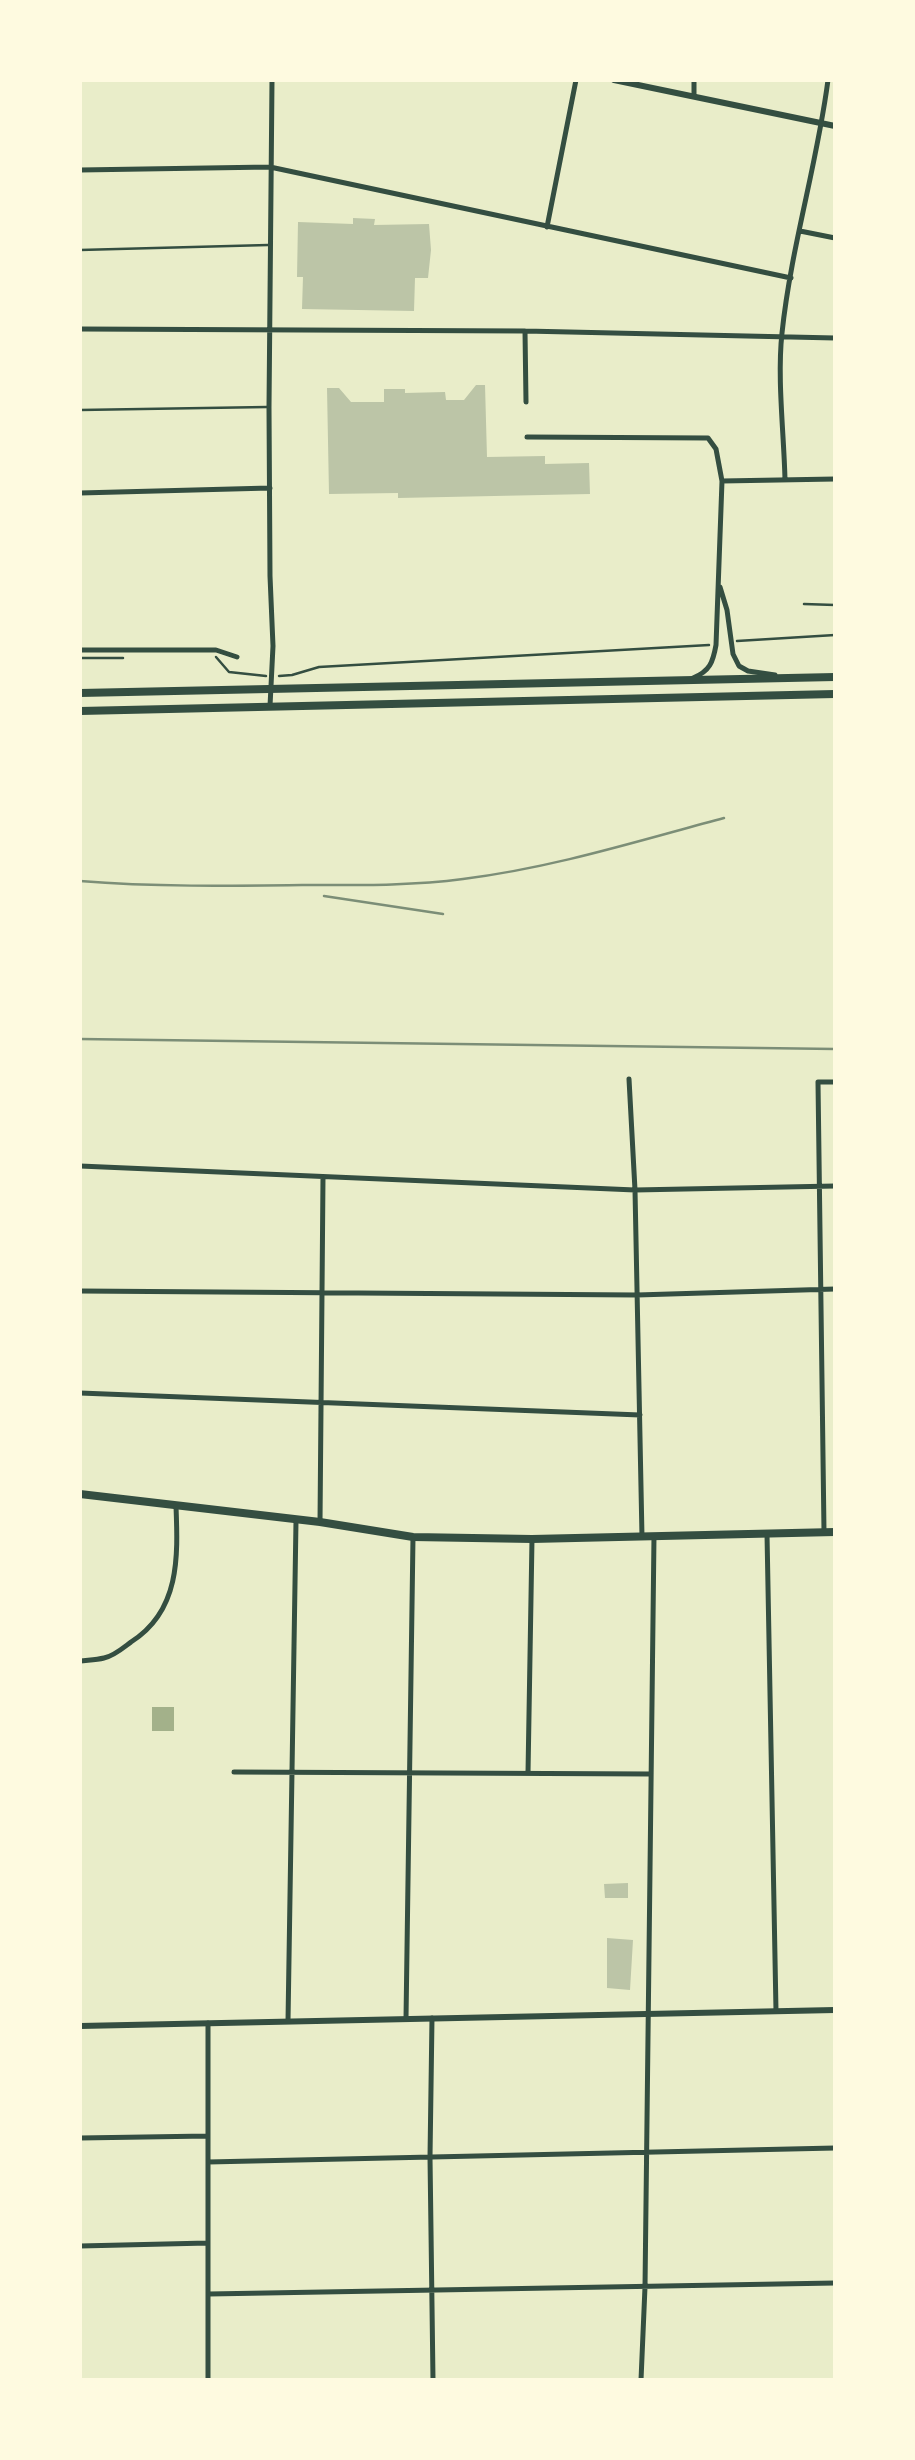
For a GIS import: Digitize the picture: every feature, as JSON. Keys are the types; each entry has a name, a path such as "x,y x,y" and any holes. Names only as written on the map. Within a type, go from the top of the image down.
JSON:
{"main road":[{"path":"80,693 835,677"},
{"path":"80,710 835,694"},
{"path":"80,1494 413,1537 532,1539 835,1532"}],"street":[{"path":"270,706 272,80"},
{"path":"547,226 576,80"},
{"path":"614,80 835,126"},
{"path":"694,80 694,95"},
{"path":"785,480 781,337 828,80"},
{"path":"80,170 270,167 791,278"},
{"path":"800,231 835,238"},
{"path":"80,330 525,330 835,338"},
{"path":"525,330 526,402"},
{"path":"527,437 708,438 716,449 722,481 716,644 708,669 686,681"},
{"path":"722,481 835,479"},
{"path":"80,493 270,488"},
{"path":"719,584 739,666 788,678"},
{"path":"80,650 216,650 237,656"},
{"path":"630,1078 642,1537"},
{"path":"824,1532 818,1082 835,1082"},
{"path":"80,1166 635,1190 835,1186"},
{"path":"320,1522 323,1177"},
{"path":"80,1291 637,1294 835,1290"},
{"path":"80,1393 640,1415"},
{"path":"80,1661 108,1657 155,1623 174,1581 176,1506"},
{"path":"288,2021 296,1521"},
{"path":"767,1534 776,2011"},
{"path":"641,2380 654,1536"},
{"path":"406,2018 413,1537"},
{"path":"528,1773 532,1539"},
{"path":"234,1772 651,1774"},
{"path":"80,2026 835,2010"},
{"path":"432,2018 433,2380"},
{"path":"208,2023 208,2380"},
{"path":"80,2138 208,2136"},
{"path":"208,2162 835,2148"},
{"path":"80,2246 208,2243"},
{"path":"209,2294 835,2283"}],"lane":[{"path":"80,250 270,245"},
{"path":"80,410 269,407"}],"path":[{"path":"804,604 835,605"},
{"path":"731,643 835,635"},
{"path":"216,657 229,672 273,676 319,667 716,644"},
{"path":"80,658 138,658"}],"shaded area":[{"path":"152,1707 174,1707 174,1731 152,1731"}],"building":[{"path":"353,218 375,219 374,225 429,224 428,278 415,278 414,311 302,309 303,277 297,277 298,222 353,224"},
{"path":"476,385 485,385 487,457 545,456 545,464 589,463 590,494 398,498 398,493 329,494 327,388 339,388 351,402 384,402 384,389 445,392 446,400 464,400"},
{"path":"628,1883 628,1898 605,1898 604,1884"},
{"path":"607,1938 633,1940 630,1990 607,1988"}],"railway":[{"path":"80,881 219,886 443,881 562,861 724,818"},
{"path":"324,896 443,914"},
{"path":"80,1039 835,1049"}]}
